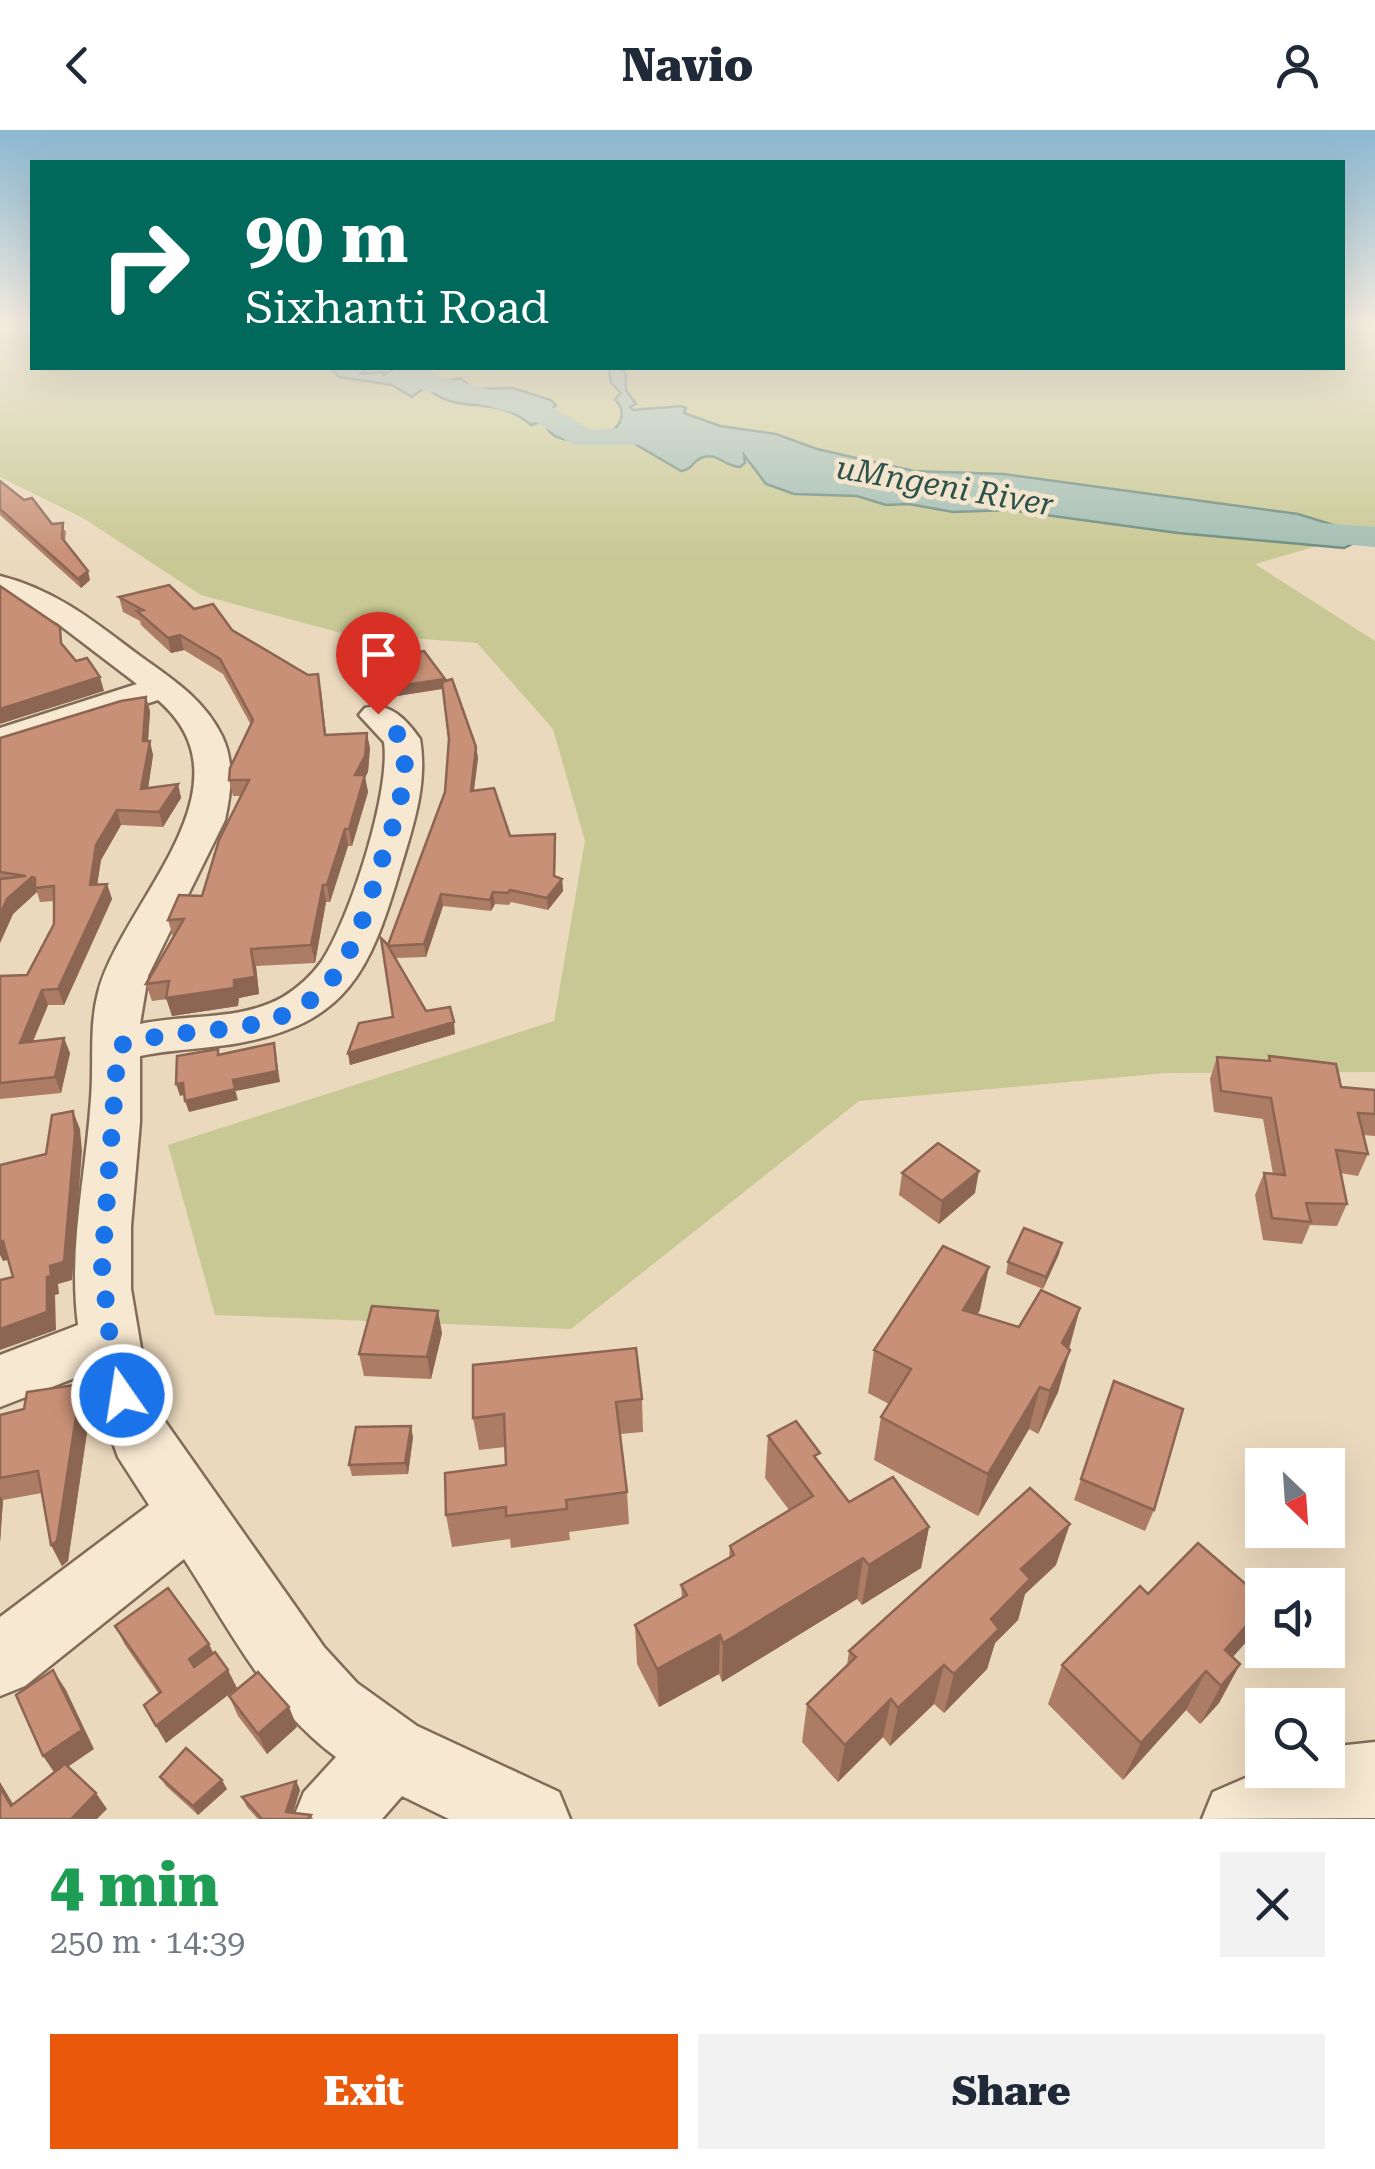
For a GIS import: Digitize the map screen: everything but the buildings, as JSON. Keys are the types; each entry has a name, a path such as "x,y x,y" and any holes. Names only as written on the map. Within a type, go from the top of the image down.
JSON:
{"street":[{"path":"0,585 24,590 58,609 185,707 206,743 213,771 213,801 129,968 120,994 102,1266 110,1339 122,1395 140,1437 299,1672 331,1709 391,1752 532,1819"},
{"path":"0,740 162,687"},
{"path":"118,1046 160,1035 263,1023 303,1003 335,980 348,960 361,924 404,775 402,739 378,714"},
{"path":"0,1381 110,1339"},
{"path":"0,1661 191,1513"},
{"path":"331,1819 391,1752"},
{"path":"1240,1819 1315,1786 1375,1780"}],"green space":[{"path":"0,402 1375,402 1375,529 1255,564 1375,641 1375,1072 1166,1073 859,1101 571,1329 215,1315 168,1145 554,1021 585,841 553,729 477,643 341,633 201,595 83,518 0,477"}],"water":[{"path":"454,402 553,402 556,405 552,409 564,417 567,429 581,437 567,440 554,435 547,428 550,419 531,425 504,410"},
{"path":"617,402 634,402 630,407 633,410 681,406 686,408 684,413 720,426 776,434 817,449 914,471 1003,474 1298,514 1340,527 1352,544 1344,548 1178,533 1009,510 953,512 909,504 886,505 857,496 794,494 766,484 744,455 745,463 740,467 707,456 681,471 613,431 621,419"}],"waterway":[{"name":"uMngeni River","path":"504,402 536,410 585,439 662,435 695,438"},
{"name":"uMngeni River","path":"1268,529 1375,537"}],"route":[{"path":"122,1395 110,1339 102,1266 118,1046 160,1035 263,1023 316,996 335,980 348,960 373,889 404,775 402,739 378,714"}]}
